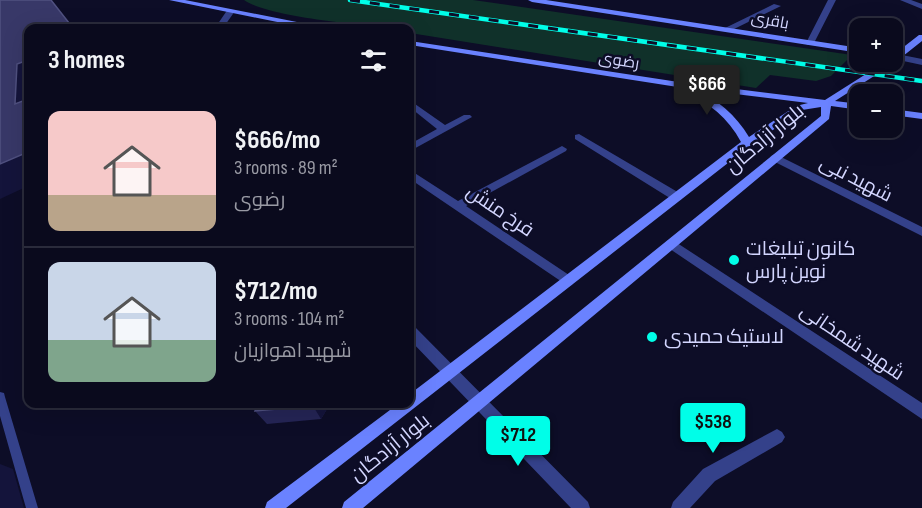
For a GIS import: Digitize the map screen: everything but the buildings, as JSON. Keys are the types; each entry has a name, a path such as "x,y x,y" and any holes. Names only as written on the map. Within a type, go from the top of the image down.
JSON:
{"main road":[{"path":"173,0 297,24"},
{"path":"220,0 231,11"},
{"name":"باقری","path":"532,0 849,49"},
{"path":"903,52 921,39"},
{"name":"رضوی","path":"414,44 672,84 849,106"},
{"path":"826,103 873,72"},
{"path":"672,84 711,102 727,114 740,128 747,143"},
{"name":"بلوار آزادگان","path":"350,508 826,117 826,103 800,108 747,143 414,399"},
{"path":"903,113 922,116"},
{"name":"بلوار آزادگان","path":"273,508 403,408"}],"street":[{"path":"810,43 832,0"},
{"path":"904,0 922,7"},
{"path":"727,29 777,6"},
{"path":"222,24 231,11"},
{"path":"903,60 922,62"},
{"path":"415,107 444,129"},
{"path":"414,146 467,117"},
{"path":"579,138 677,197"},
{"path":"457,206 562,149"},
{"name":"شهید نبی","path":"775,158 922,232"},
{"name":"فرخ منش","path":"414,177 568,281"},
{"name":"شهید شمخانی","path":"671,244 922,412"},
{"path":"414,335 582,508"},
{"path":"680,508 709,476 777,437"}],"lane":[{"path":"0,397 32,508"}],"green space":[{"path":"244,0 473,0 849,55 849,58 831,76 816,81 770,75 756,88 414,34 414,24 349,24 275,12"}],"railway":[{"path":"350,0 922,81"}],"place":[{"name":"کانون تبلیغات نوین پارس","path":"734,260"},
{"name":"لاستیک حمیدی","path":"652,337"}]}
